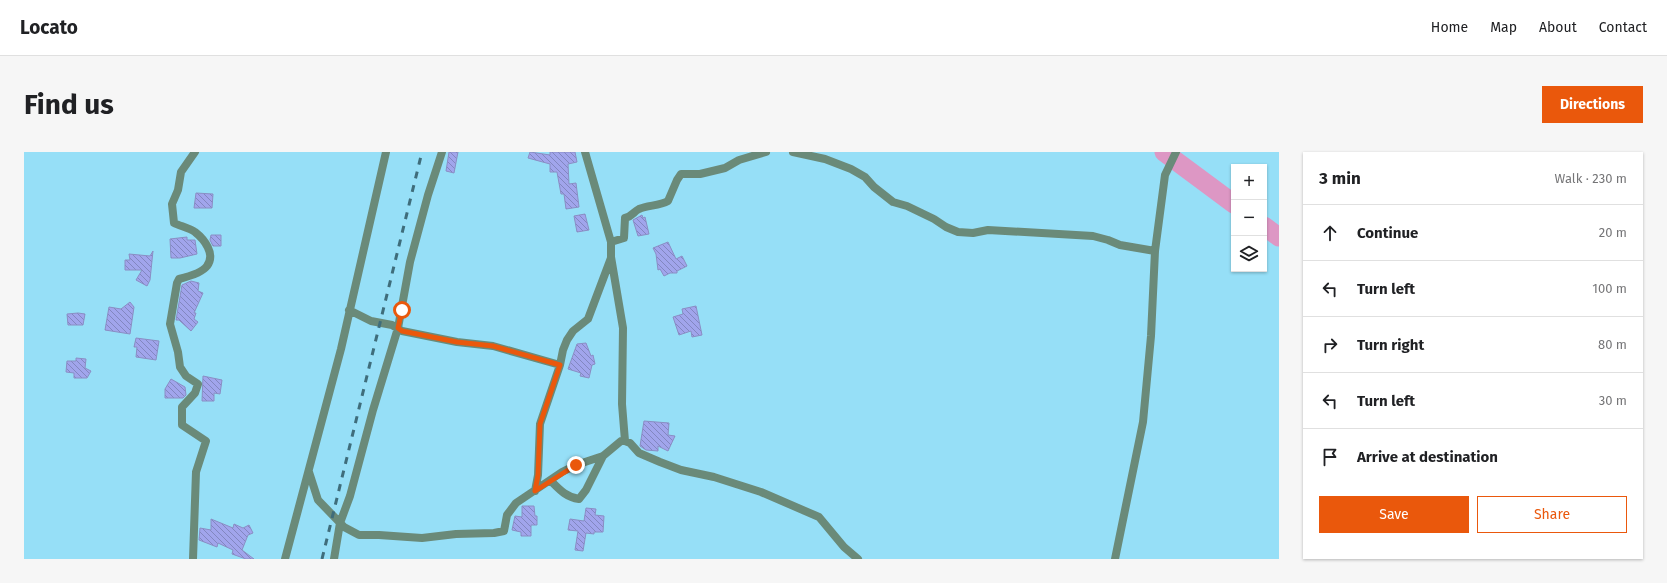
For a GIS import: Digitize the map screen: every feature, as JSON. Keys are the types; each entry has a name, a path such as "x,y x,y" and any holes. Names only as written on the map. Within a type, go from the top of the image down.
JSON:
{"street":[{"path":"193,559 196,472 206,441 182,425 182,407 195,393 198,384 186,376 180,367 178,352 170,324 179,279 189,277 206,267 210,260 209,248 194,231 174,223 172,204 178,190 181,172 195,152"},
{"path":"285,559 341,349 386,152"},
{"path":"334,559 340,523 350,496 373,410 398,328 410,262 428,195 442,152"},
{"path":"585,152 611,242 611,257 623,328 622,404 625,441"},
{"path":"611,242 624,238 625,218 631,216 638,209 651,207 668,201 676,180 681,174 700,174 725,168 739,160 766,152"},
{"path":"793,152 825,159 851,169 865,177 893,202 934,219 946,227 958,232 973,233 988,230 1093,236 1120,245 1155,251"},
{"path":"1115,559 1143,422 1151,336 1155,251 1165,175 1176,152"},
{"path":"535,491 538,475 540,424 567,340 573,331 588,319 611,257"},
{"path":"349,310 371,321 392,325 402,331 457,342 504,348 560,365"},
{"path":"309,472 318,500 348,530 359,535 422,538 456,534 494,533 504,531 507,515 516,503 551,481 562,472 576,465 603,456 621,442 625,441 630,443 639,453 660,462 681,470 714,477 761,492 819,517 844,547 858,559"},
{"path":"551,481 562,492 570,497 579,499 586,490 603,456"}],"building":[{"path":"449,152 458,152 454,173 446,171"},
{"path":"530,152 550,155 550,152 575,152 577,162 568,164 569,184 576,183 579,207 566,209 564,194 561,194 557,172 550,172 550,164 528,158"},
{"path":"196,193 213,194 212,208 194,208"},
{"path":"585,214 589,230 577,232 574,216"},
{"path":"642,215 643,218 645,217 649,234 638,236 633,220"},
{"path":"211,235 221,235 221,246 213,246 210,240"},
{"path":"187,237 187,240 195,240 197,254 180,258 171,258 170,239"},
{"path":"668,242 676,259 682,256 687,266 677,271 677,273 670,273 664,276 660,269 658,270 656,254 653,248"},
{"path":"153,251 150,280 147,286 136,280 142,270 125,270 125,260 130,260 129,254 150,256"},
{"path":"191,281 199,283 198,291 203,293 194,313 196,313 194,319 198,322 191,331 179,320 176,320 182,285"},
{"path":"130,302 134,307 130,334 105,330 109,307 121,309"},
{"path":"696,306 702,335 692,337 691,331 679,335 673,317 683,314 682,309"},
{"path":"67,314 85,314 83,325 68,325"},
{"path":"136,338 159,341 156,360 136,357 137,347 134,347"},
{"path":"586,343 591,356 593,355 595,364 592,365 589,378 580,376 581,373 568,369 577,344"},
{"path":"76,358 86,359 85,368 91,371 87,378 74,378 74,373 66,372 67,361 76,361"},
{"path":"203,376 222,380 220,394 214,393 214,401 202,401"},
{"path":"171,379 185,387 186,395 183,398 165,398 165,389"},
{"path":"644,421 669,423 668,435 675,436 668,451 658,446 658,451 646,450 640,446"},
{"path":"522,506 534,506 535,516 537,516 537,525 531,525 531,536 521,536 521,532 512,530 515,516 522,517"},
{"path":"586,508 596,509 595,515 604,516 603,532 594,532 594,534 586,533 583,551 575,550 578,531 568,530 570,519 584,521"},
{"path":"211,519 233,528 234,524 243,528 249,525 253,533 248,535 242,550 254,559 246,559 232,554 233,550 218,543 217,547 199,540 200,528 211,530"}],"waterway":[{"path":"1164,152 1231,202"},
{"path":"1267,228 1279,237"}],"railway":[{"path":"322,559 422,152"}],"route":[{"path":"402,310 398,328 402,331 457,342 504,348 560,365 544,408 540,424 539,462 535,491 562,472 576,465"}]}
